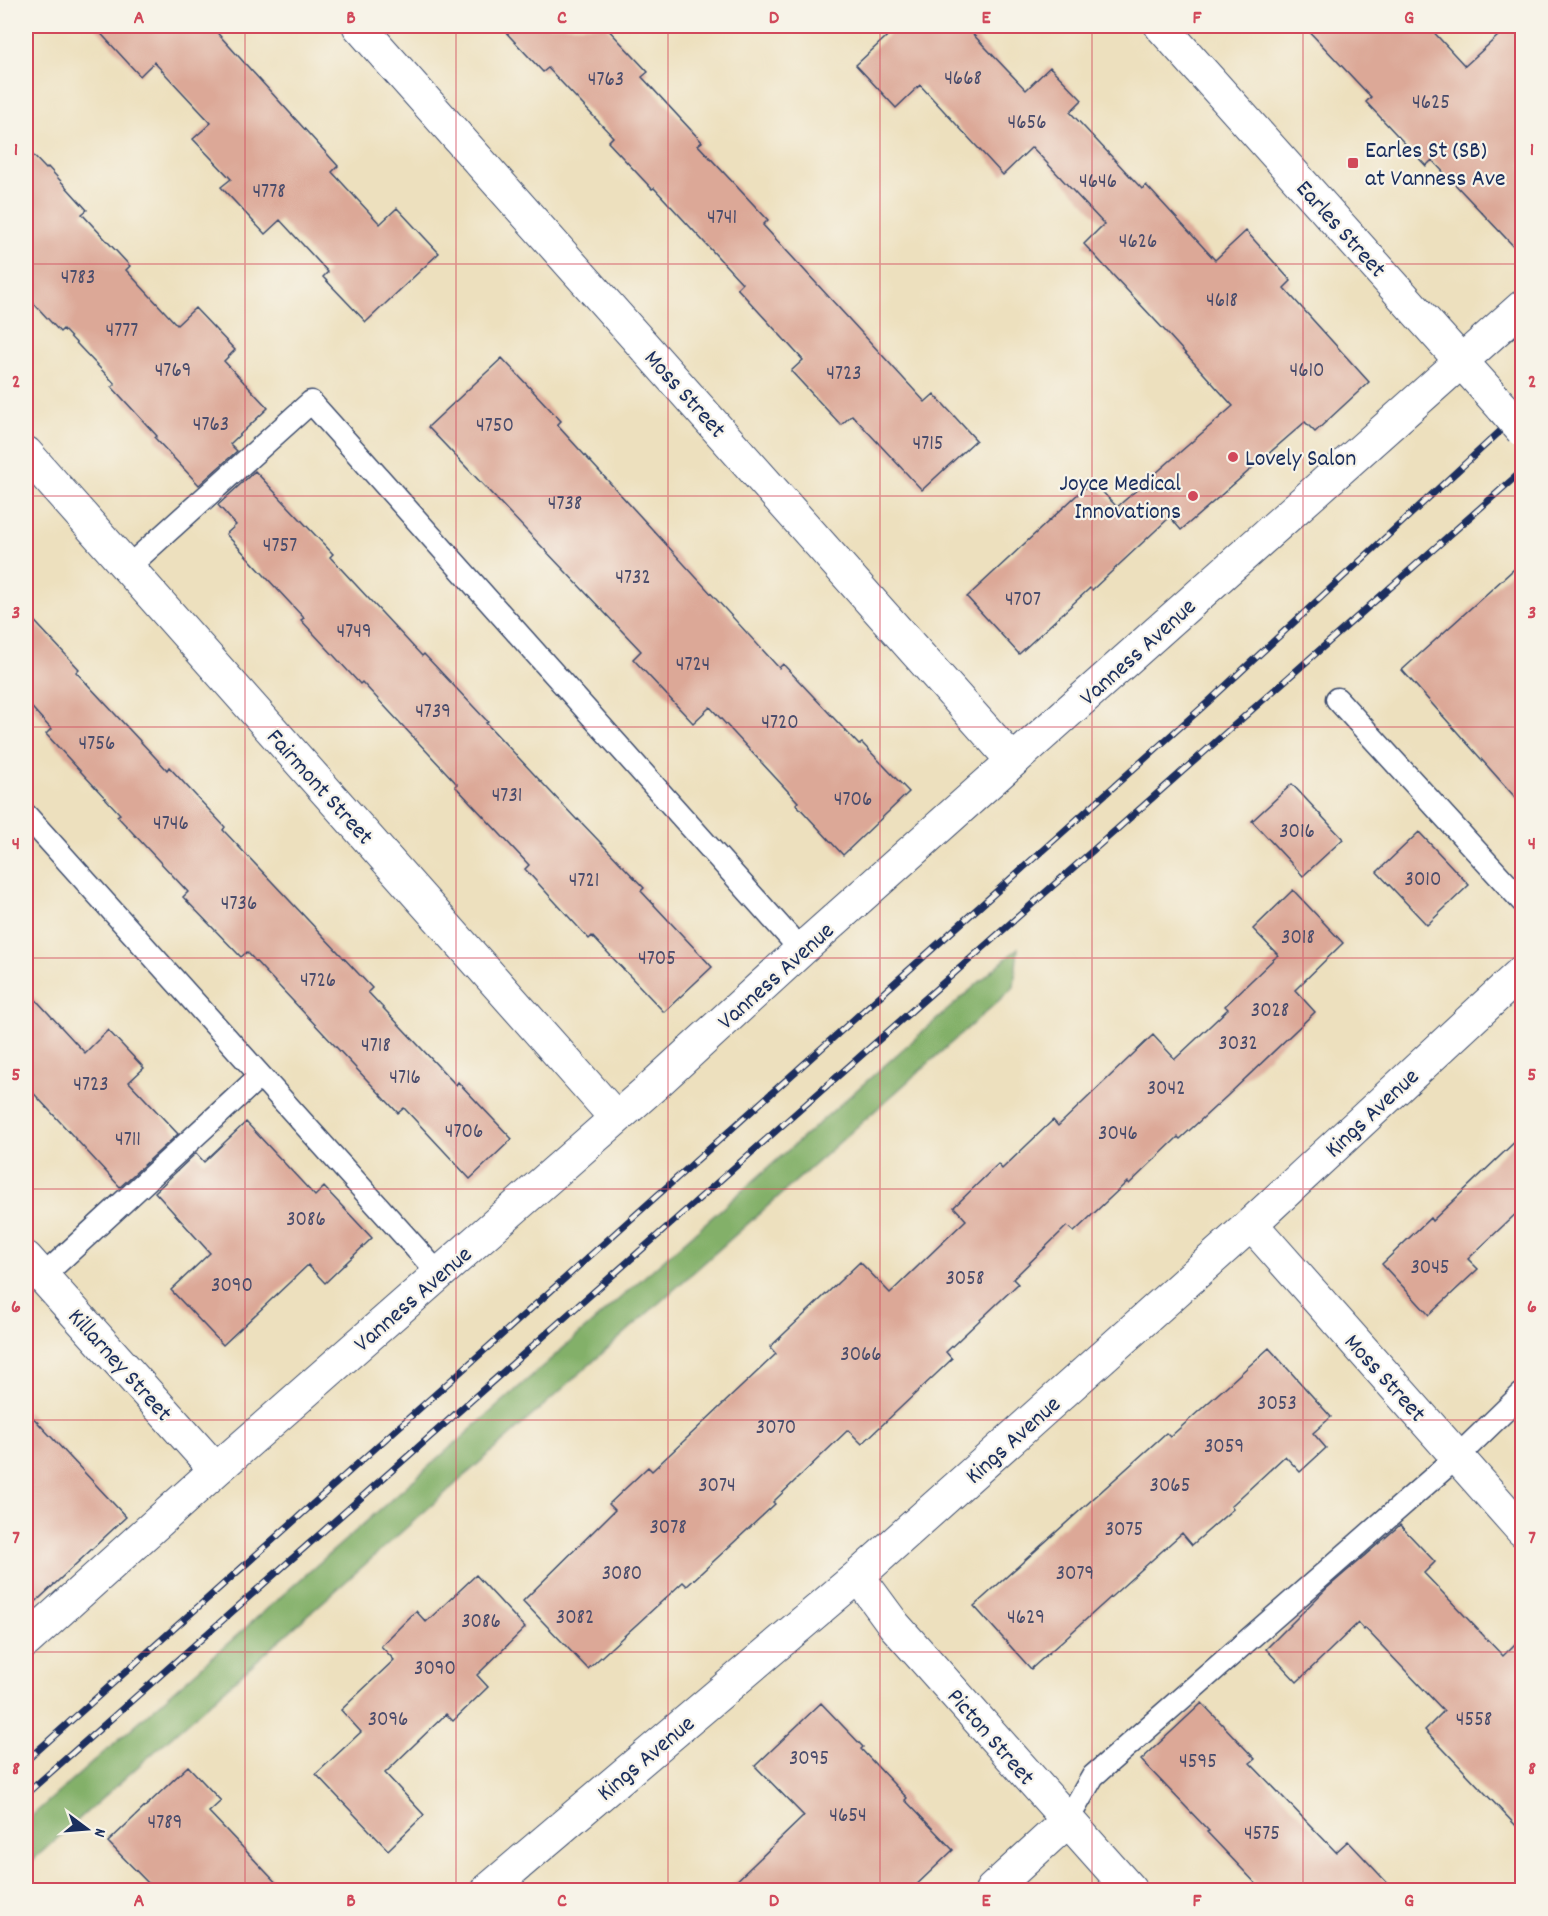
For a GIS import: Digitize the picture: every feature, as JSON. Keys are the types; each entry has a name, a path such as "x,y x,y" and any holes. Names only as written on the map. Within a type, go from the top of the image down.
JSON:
{"street":[{"name":"Moss Street","path":"359,26 1013,761"},
{"name":"Earles Street","path":"1161,26 1513,419"},
{"name":"Vanness Avenue","path":"26,1641 216,1470 616,1118 1522,307"},
{"name":"Fairmont Street","path":"26,453 616,1118"},
{"name":"Kings Avenue","path":"488,1890 858,1576 1251,1224 1522,972"},
{"name":"Moss Street","path":"1251,1224 1522,1530"},
{"name":"Killarney Street","path":"34,1267 216,1470"},
{"name":"Picton Street","path":"858,1576 890,1620 1130,1890"},
{"path":"992,1890 1067,1821"}],"lane":[{"path":"127,568 311,402 801,950"},
{"path":"1337,699 1522,901"},
{"path":"26,816 439,1274"},
{"path":"34,1267 260,1076"},
{"path":"1067,1821 1093,1776 1457,1457 1522,1394"}],"green space":[{"path":"1018,948 1014,987 26,1866 26,1821"}],"building":[{"path":"94,26 211,26 338,166 332,172 380,224 397,208 439,253 366,322 323,277 328,272 280,220 265,234 221,187 231,179 193,139 211,123 154,62 140,76"},
{"path":"500,26 605,26 648,72 642,77 702,142 698,145 768,220 763,225 925,402 934,394 976,440 922,490 852,415 841,425 791,371 803,360 737,288 742,283 608,142 613,137 548,68 543,72"},
{"path":"898,26 965,26 1026,90 1050,67 1082,100 1070,112 1142,189 1146,185 1215,260 1246,231 1291,281 1284,288 1369,382 1315,432 1305,422 1181,530 1170,517 1019,654 967,597 1092,481 1117,507 1233,406 1084,244 1104,224 1032,147 1003,175 920,85 896,108 856,65"},
{"path":"1304,26 1428,26 1465,66 1509,26 1522,26 1522,255 1432,160 1426,166 1366,102 1371,97"},
{"path":"26,148 46,169 48,167 87,210 82,214 130,266 126,270 177,325 195,308 235,350 224,361 268,408 230,444 237,451 199,485 112,387 115,384 63,329 60,332 26,295"},
{"path":"502,358 561,421 557,425 779,668 783,664 859,745 862,743 909,792 843,855 796,804 798,802 710,707 693,723 633,659 641,651 428,427"},
{"path":"255,471 333,554 330,557 422,656 424,654 577,820 644,888 641,891 712,967 664,1012 592,936 589,939 525,869 529,865 455,786 457,784 362,682 360,684 301,620 304,618 226,534 236,525 218,505"},
{"path":"1522,562 1522,805 1402,670"},
{"path":"26,612 79,669 76,672 167,770 169,767 225,827 223,830 372,988 368,992 456,1085 458,1082 512,1139 470,1179 404,1108 398,1113 247,952 241,957 183,897 188,892 117,816 120,814 46,734 51,729 26,701"},
{"path":"1292,784 1343,839 1303,876 1252,821"},
{"path":"1419,832 1469,885 1427,925 1377,872"},
{"path":"1293,890 1343,943 1295,990 1315,1012 1180,1139 1178,1137 1074,1232 1067,1226 1013,1279 1018,1284 946,1352 952,1359 862,1444 848,1430 773,1502 775,1504 687,1586 683,1582 588,1669 523,1601 615,1510 609,1504 648,1467 652,1471 776,1354 770,1347 860,1262 890,1293 966,1220 954,1207 998,1164 1002,1169 1053,1120 1058,1126 1153,1035 1175,1059 1228,1009 1225,1006 1278,955 1253,929"},
{"path":"26,989 85,1053 108,1030 144,1068 129,1082 178,1134 120,1187 26,1085"},
{"path":"246,1122 315,1196 324,1187 372,1238 325,1283 308,1265 223,1345 171,1290 210,1253 155,1192 196,1153 204,1162"},
{"path":"1522,1135 1522,1208 1468,1259 1478,1269 1429,1315 1382,1264 1430,1218 1432,1221"},
{"path":"1269,1348 1331,1417 1313,1433 1326,1448 1300,1472 1285,1456 1231,1506 1233,1509 1192,1545 1182,1533 1031,1669 974,1606 1166,1433 1170,1437"},
{"path":"26,1410 126,1517 26,1611"},
{"path":"1400,1525 1435,1562 1424,1573 1503,1656 1522,1637 1522,1832 1425,1730 1444,1711 1365,1628 1364,1630 1358,1623 1297,1682 1266,1649 1326,1589"},
{"path":"476,1575 525,1628 477,1675 488,1687 453,1721 446,1714 385,1773 424,1815 388,1850 316,1774 361,1732 341,1710 394,1660 381,1646 416,1611 426,1622"},
{"path":"821,1703 863,1747 861,1749 907,1798 905,1800 953,1850 911,1890 727,1890 804,1816 755,1766"},
{"path":"1202,1703 1255,1759 1250,1763 1336,1852 1348,1841 1394,1890 1262,1890 1141,1760"},
{"path":"188,1766 221,1801 209,1812 283,1890 155,1890 108,1842"}],"railway":[{"path":"26,1761 1207,703 1522,411"},
{"path":"26,1794 1522,471"}],"place":[{"name":"Earles St (SB) at Vanness Ave","path":"1353,163"},
{"name":"Lovely Salon","path":"1233,457"},
{"name":"Joyce Medical Innovations","path":"1193,496"}]}
